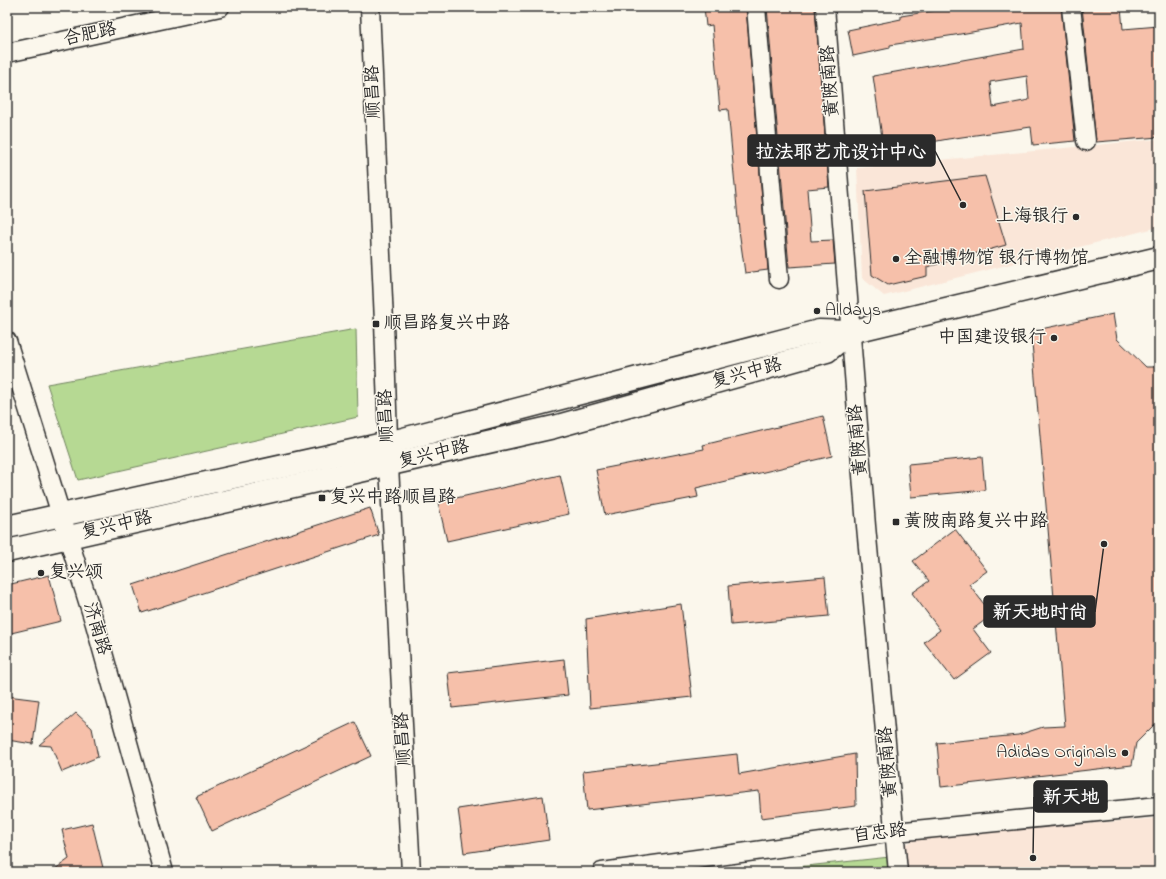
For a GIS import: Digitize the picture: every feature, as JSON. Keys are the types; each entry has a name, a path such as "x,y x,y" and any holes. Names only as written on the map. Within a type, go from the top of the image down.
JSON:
{"main road":[{"name":"复兴中路","path":"7,527 388,443 819,331 850,332 1159,258"},
{"name":"复兴中路","path":"7,551 389,466 554,427 778,366 827,351 850,332"}],"street":[{"name":"合肥路","path":"7,53 220,7"},
{"name":"顺昌路","path":"370,7 389,466 411,872"},
{"path":"756,7 779,279"},
{"name":"黄陂南路","path":"825,7 850,332 898,872"},
{"path":"1071,7 1086,141"},
{"name":"济南路","path":"7,341 95,624 164,872"},
{"name":"自忠路","path":"602,872 895,832 1159,806"}],"shaded area":[{"path":"1159,139 1159,227 884,296 862,278 857,168"},
{"path":"1159,818 1159,872 907,872 905,844 921,837"}],"green space":[{"path":"356,329 358,417 78,480 47,384"},
{"path":"890,857 892,872 750,872"}],"building":[{"path":"704,7 746,7 768,270 745,273 739,230 728,109 720,110 712,25 706,26"},
{"path":"767,7 815,7 829,187 807,189 811,241 833,240 835,264 789,267"},
{"path":"956,7 1061,7 1075,141 1033,145 1031,127 948,139 884,151 873,76 1024,49 1022,23 890,45 890,48 853,56 848,30 901,19 901,16","holes":["1027,76 1029,100 993,107 990,82"]},
{"path":"1082,7 1121,7 1123,29 1159,26 1159,137 1096,142"},
{"path":"985,176 1006,245 927,267 927,276 888,285 872,275 865,191"},
{"path":"1113,314 1117,339 1146,367 1159,367 1159,720 1136,743 1132,765 941,787 937,743 1018,735 1043,727 1065,726 1031,331"},
{"path":"823,416 832,456 696,488 698,497 605,515 596,470 704,449 703,445"},
{"path":"982,457 985,490 911,497 908,464"},
{"path":"560,475 569,514 447,541 438,502"},
{"path":"370,508 379,535 142,613 133,585"},
{"path":"955,529 987,571 969,584 992,615 973,629 991,653 954,680 924,642 940,630 912,593 929,581 913,561"},
{"path":"49,575 61,621 7,634 7,585"},
{"path":"825,577 829,616 731,625 728,586"},
{"path":"681,604 692,697 590,708 586,619"},
{"path":"564,659 568,695 452,708 448,673"},
{"path":"7,696 39,700 33,744 7,740"},
{"path":"76,713 92,728 98,757 62,772 51,746 39,745"},
{"path":"355,722 371,756 212,831 196,797"},
{"path":"737,754 739,774 855,754 856,806 761,818 759,791 587,810 583,771"},
{"path":"543,796 549,840 464,853 458,809"},
{"path":"92,823 104,872 51,872 69,859 62,830"}],"place":[{"name":"拉法耶艺术设计中心","path":"963,205"},
{"name":"上海银行","path":"1076,217"},
{"name":"全融博物馆 银行博物馆","path":"896,259"},
{"name":"Alldays","path":"817,311"},
{"name":"顺昌路复兴中路","path":"376,324"},
{"name":"中国建设银行","path":"1054,338"},
{"name":"复兴中路顺昌路","path":"322,498"},
{"name":"黄陂南路复兴中路","path":"896,522"},
{"name":"新天地时尚","path":"1104,544"},
{"name":"复兴颂","path":"41,573"},
{"name":"Adidas Originals","path":"1125,753"},
{"name":"新天地","path":"1033,858"}]}
